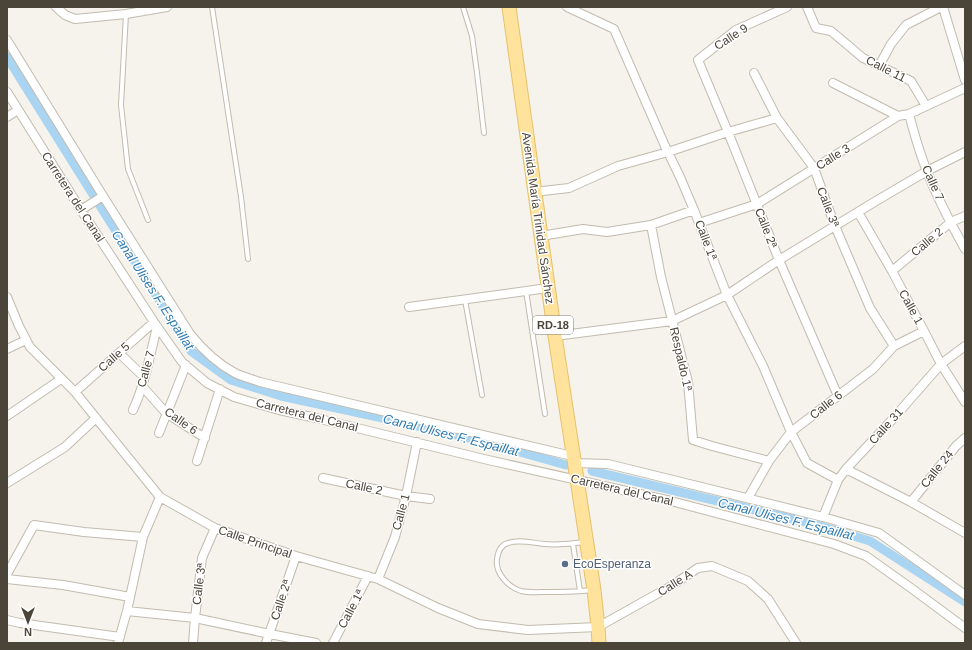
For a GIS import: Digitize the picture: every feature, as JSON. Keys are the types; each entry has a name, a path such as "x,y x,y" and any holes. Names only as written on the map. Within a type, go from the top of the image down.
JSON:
{"main road":[{"name":"Avenida María Trinidad Sánchez","path":"509,7 534,192 577,480 580,543 594,590 599,643"}],"street":[{"path":"56,7 65,15 75,19 126,14 167,7"},
{"name":"Calle 1ª","path":"567,7 614,29 694,210 727,294 763,366 791,432 807,463 838,480"},
{"name":"Calle 9","path":"698,60 736,30 787,7"},
{"name":"Calle 11","path":"806,7 816,28 831,31 863,58 910,81 926,106"},
{"path":"879,66 891,44 906,26 942,7 965,80"},
{"name":"Carretera del Canal","path":"7,40 41,93 101,198 190,334 202,349 217,362 237,374 260,382 573,459 608,464 823,517 879,534 965,595"},
{"name":"Calle 2ª","path":"698,60 779,260 838,396"},
{"name":"Calle 3ª","path":"754,73 777,118 814,168 835,226 870,308 894,346"},
{"path":"833,83 898,116"},
{"name":"Calle 3","path":"699,223 757,204 898,116 909,114 965,88"},
{"name":"Carretera del Canal","path":"7,92 84,208 156,325 182,362 207,383 234,397 279,410 671,501 840,546 866,556 965,628"},
{"path":"7,117 18,110"},
{"name":"Calle 7","path":"909,114 916,142 927,171 965,249"},
{"path":"534,192 569,188 618,166 777,118"},
{"path":"555,336 672,321 727,294 779,260 858,212 927,171 965,152"},
{"path":"84,208 101,198"},
{"path":"541,236 583,229 607,232 652,226 694,210"},
{"name":"Calle 1","path":"858,212 892,271 941,364 965,402"},
{"name":"Calle 2","path":"892,271 951,222 965,216"},
{"name":"Respaldo 1ª","path":"652,226 660,277 688,382 693,440 769,461"},
{"path":"410,307 548,288"},
{"name":"Calle Principal","path":"7,298 30,347 75,392 160,497 215,528 296,556 378,578 438,608 478,624 528,630 598,627"},
{"name":"Calle 7","path":"133,410 142,386 156,325"},
{"name":"Calle 5","path":"75,392 119,354 156,325"},
{"name":"Calle 6","path":"748,498 769,461 791,432 873,369 894,346 924,331"},
{"path":"7,349 26,340"},
{"name":"Calle 31","path":"823,517 838,480 846,469 941,364 965,346"},
{"path":"119,354 144,377"},
{"path":"159,433 186,365"},
{"path":"8,413 61,379"},
{"name":"Calle 6","path":"142,386 166,413 205,438"},
{"path":"197,461 220,390"},
{"path":"7,483 65,447 96,418"},
{"name":"Calle 24","path":"911,502 956,446 965,438"},
{"name":"Calle 1","path":"378,578 395,537 406,496 417,442"},
{"path":"846,469 911,502 965,533"},
{"name":"Calle 2","path":"322,478 406,496 430,499"},
{"path":"7,620 119,640 127,611 143,537 160,497"},
{"path":"7,574 34,525 84,532 143,537"},
{"name":"Calle 3ª","path":"193,643 194,618 202,558 215,528"},
{"name":"Calle 2ª","path":"266,643 296,556"},
{"name":"Calle A","path":"598,627 673,585 698,568 712,566 748,581 768,599 796,643"},
{"name":"Calle 1ª","path":"333,643 368,576"},
{"path":"7,579 63,585 130,597"},
{"path":"127,611 194,618 316,643"}],"lane":[{"path":"212,7 241,197 248,259"},
{"path":"463,7 472,36 484,133"},
{"path":"126,14 121,105 128,169 148,220"},
{"path":"526,291 545,414"},
{"path":"465,300 482,395"},
{"path":"580,591 580,543 546,544 516,541 508,542 502,546 498,552 496,564 503,579 509,585 521,591 538,592 580,591 594,590"}],"waterway":[{"name":"Canal Ulises F. Espaillat","path":"7,57 191,351 231,380 281,396 478,440 566,465"},
{"name":"Canal Ulises F. Espaillat","path":"592,471 813,524 870,541 965,602"}],"place":[{"name":"EcoEsperanza","path":"565,564"}]}
